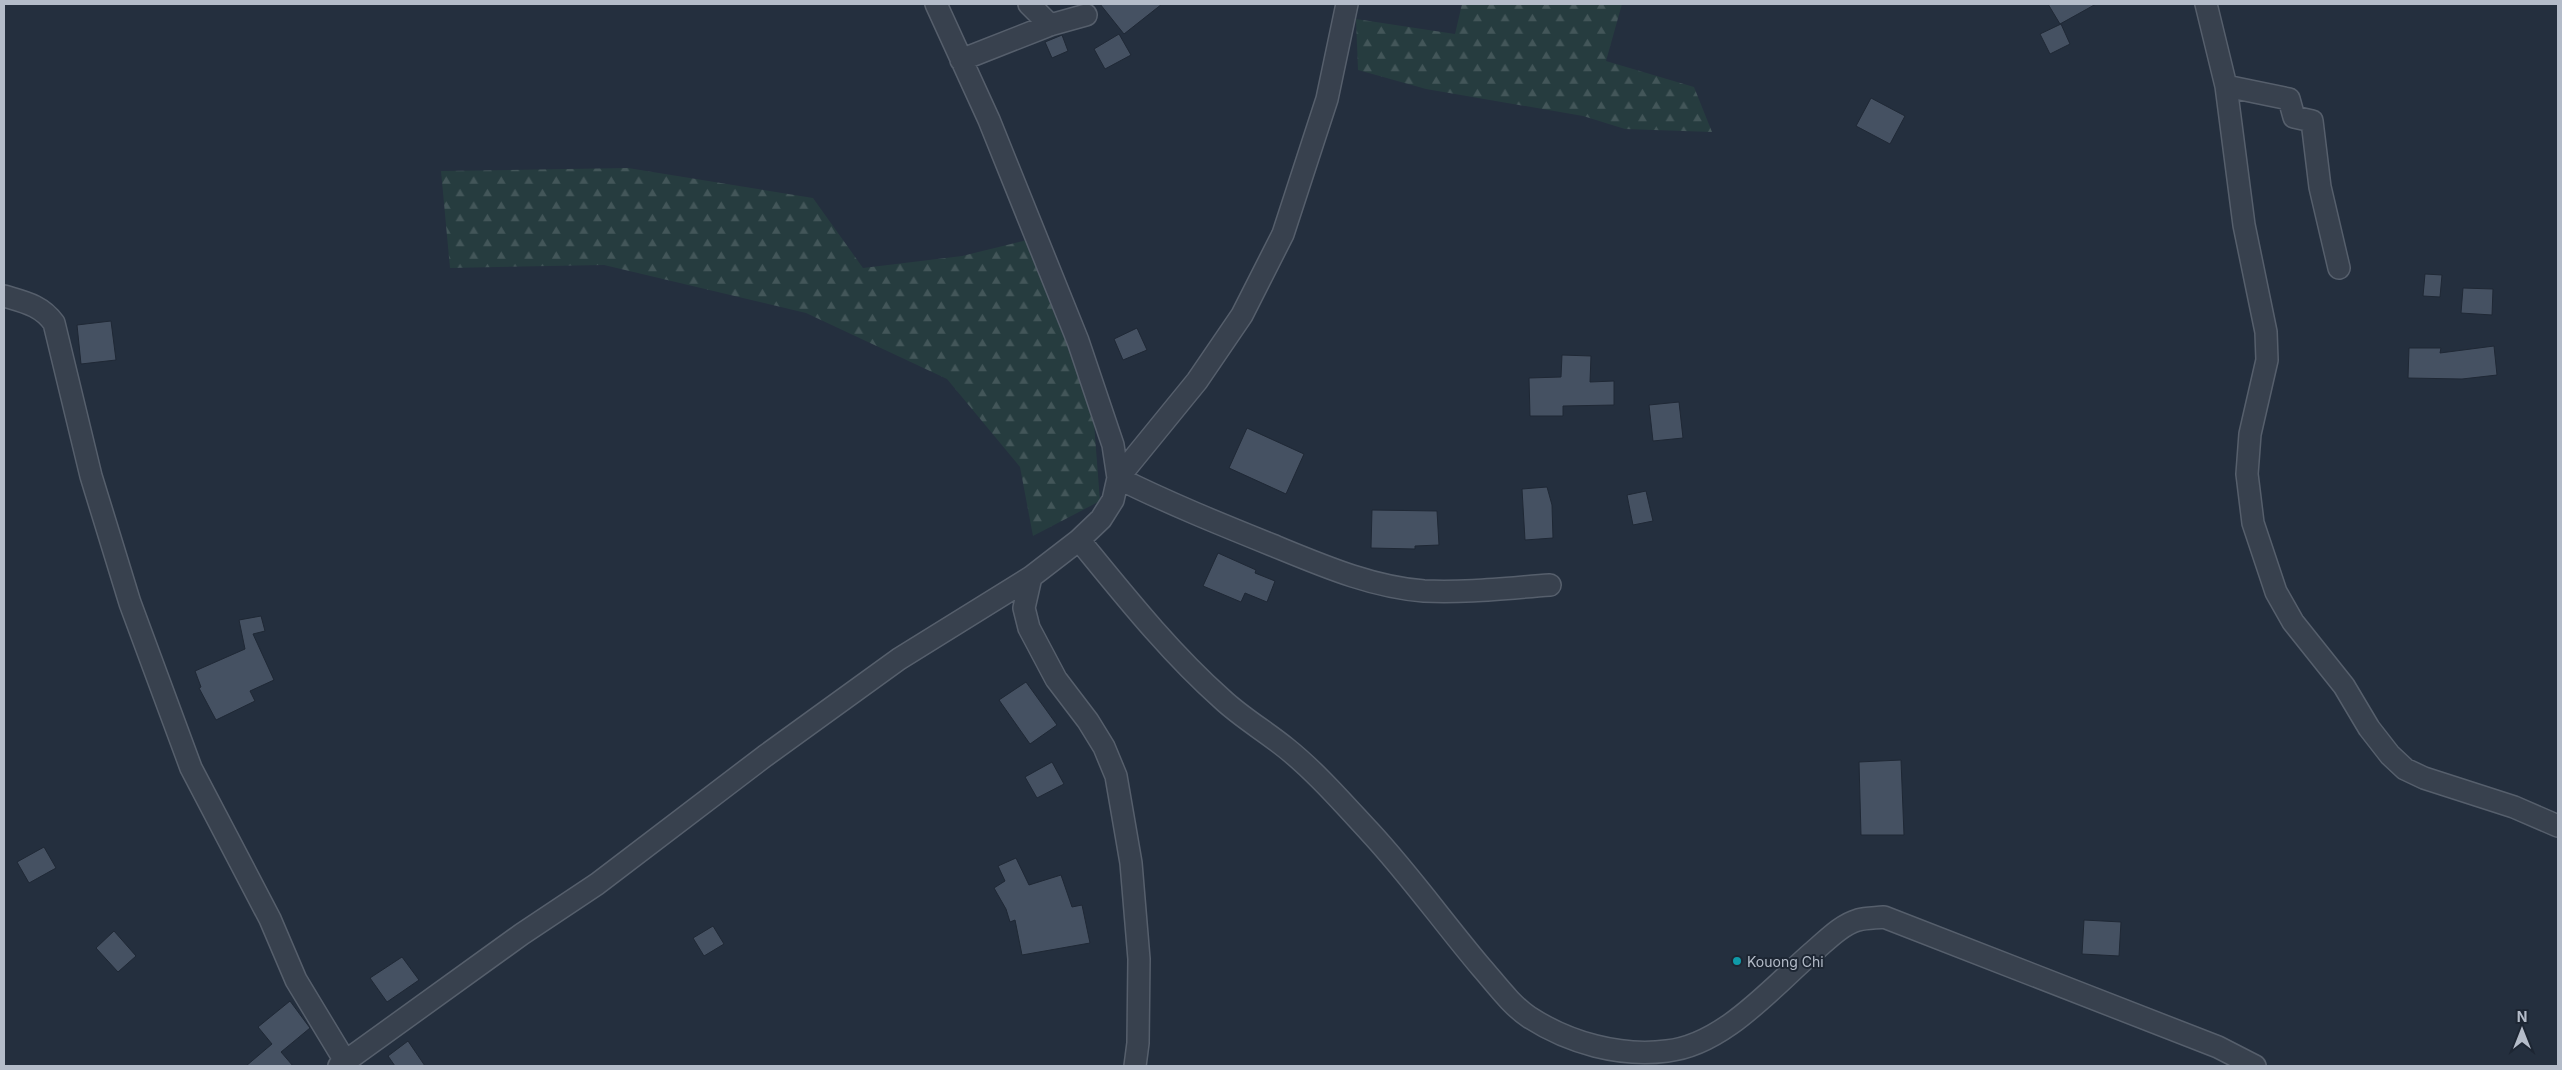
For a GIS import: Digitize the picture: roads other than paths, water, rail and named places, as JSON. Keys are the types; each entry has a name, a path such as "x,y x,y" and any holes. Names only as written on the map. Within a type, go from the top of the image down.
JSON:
{"street":[{"path":"4,296 29,303 45,311 54,323 91,476 130,603 191,768 270,919 296,980 344,1065 522,934 597,884 765,756 892,665 1031,577 1079,540 1101,518 1113,500 1118,478 1113,445 1078,341 989,120 936,4"},
{"path":"1029,4 1050,25"},
{"path":"1118,478 1197,381 1242,315 1284,234 1327,99 1347,4"},
{"path":"2206,4 2226,86 2244,225 2266,332 2267,360 2250,434 2246,474 2253,523 2276,592 2293,622 2344,686 2369,728 2390,755 2405,769 2424,778 2514,807 2558,826"},
{"path":"961,60 1050,25 1086,15"},
{"path":"2226,86 2289,99 2294,117 2312,121 2320,187 2339,268"},
{"path":"1118,478 1155,497 1246,535 1369,582 1423,591 1472,591 1550,585"},
{"path":"1079,540 1185,665 1224,702 1287,748 1370,832 1405,872 1500,990 1526,1016 1552,1030 1583,1043 1623,1052 1668,1052 1704,1042 1742,1016 1838,931 1858,920 1884,917 2218,1047 2255,1066"},
{"path":"1031,577 1024,608 1030,628 1056,679 1088,721 1104,747 1116,776 1125,822 1136,910 1139,959 1138,1043 1135,1066"}],"place":[{"name":"Kouong Chi","path":"1737,961"}]}
